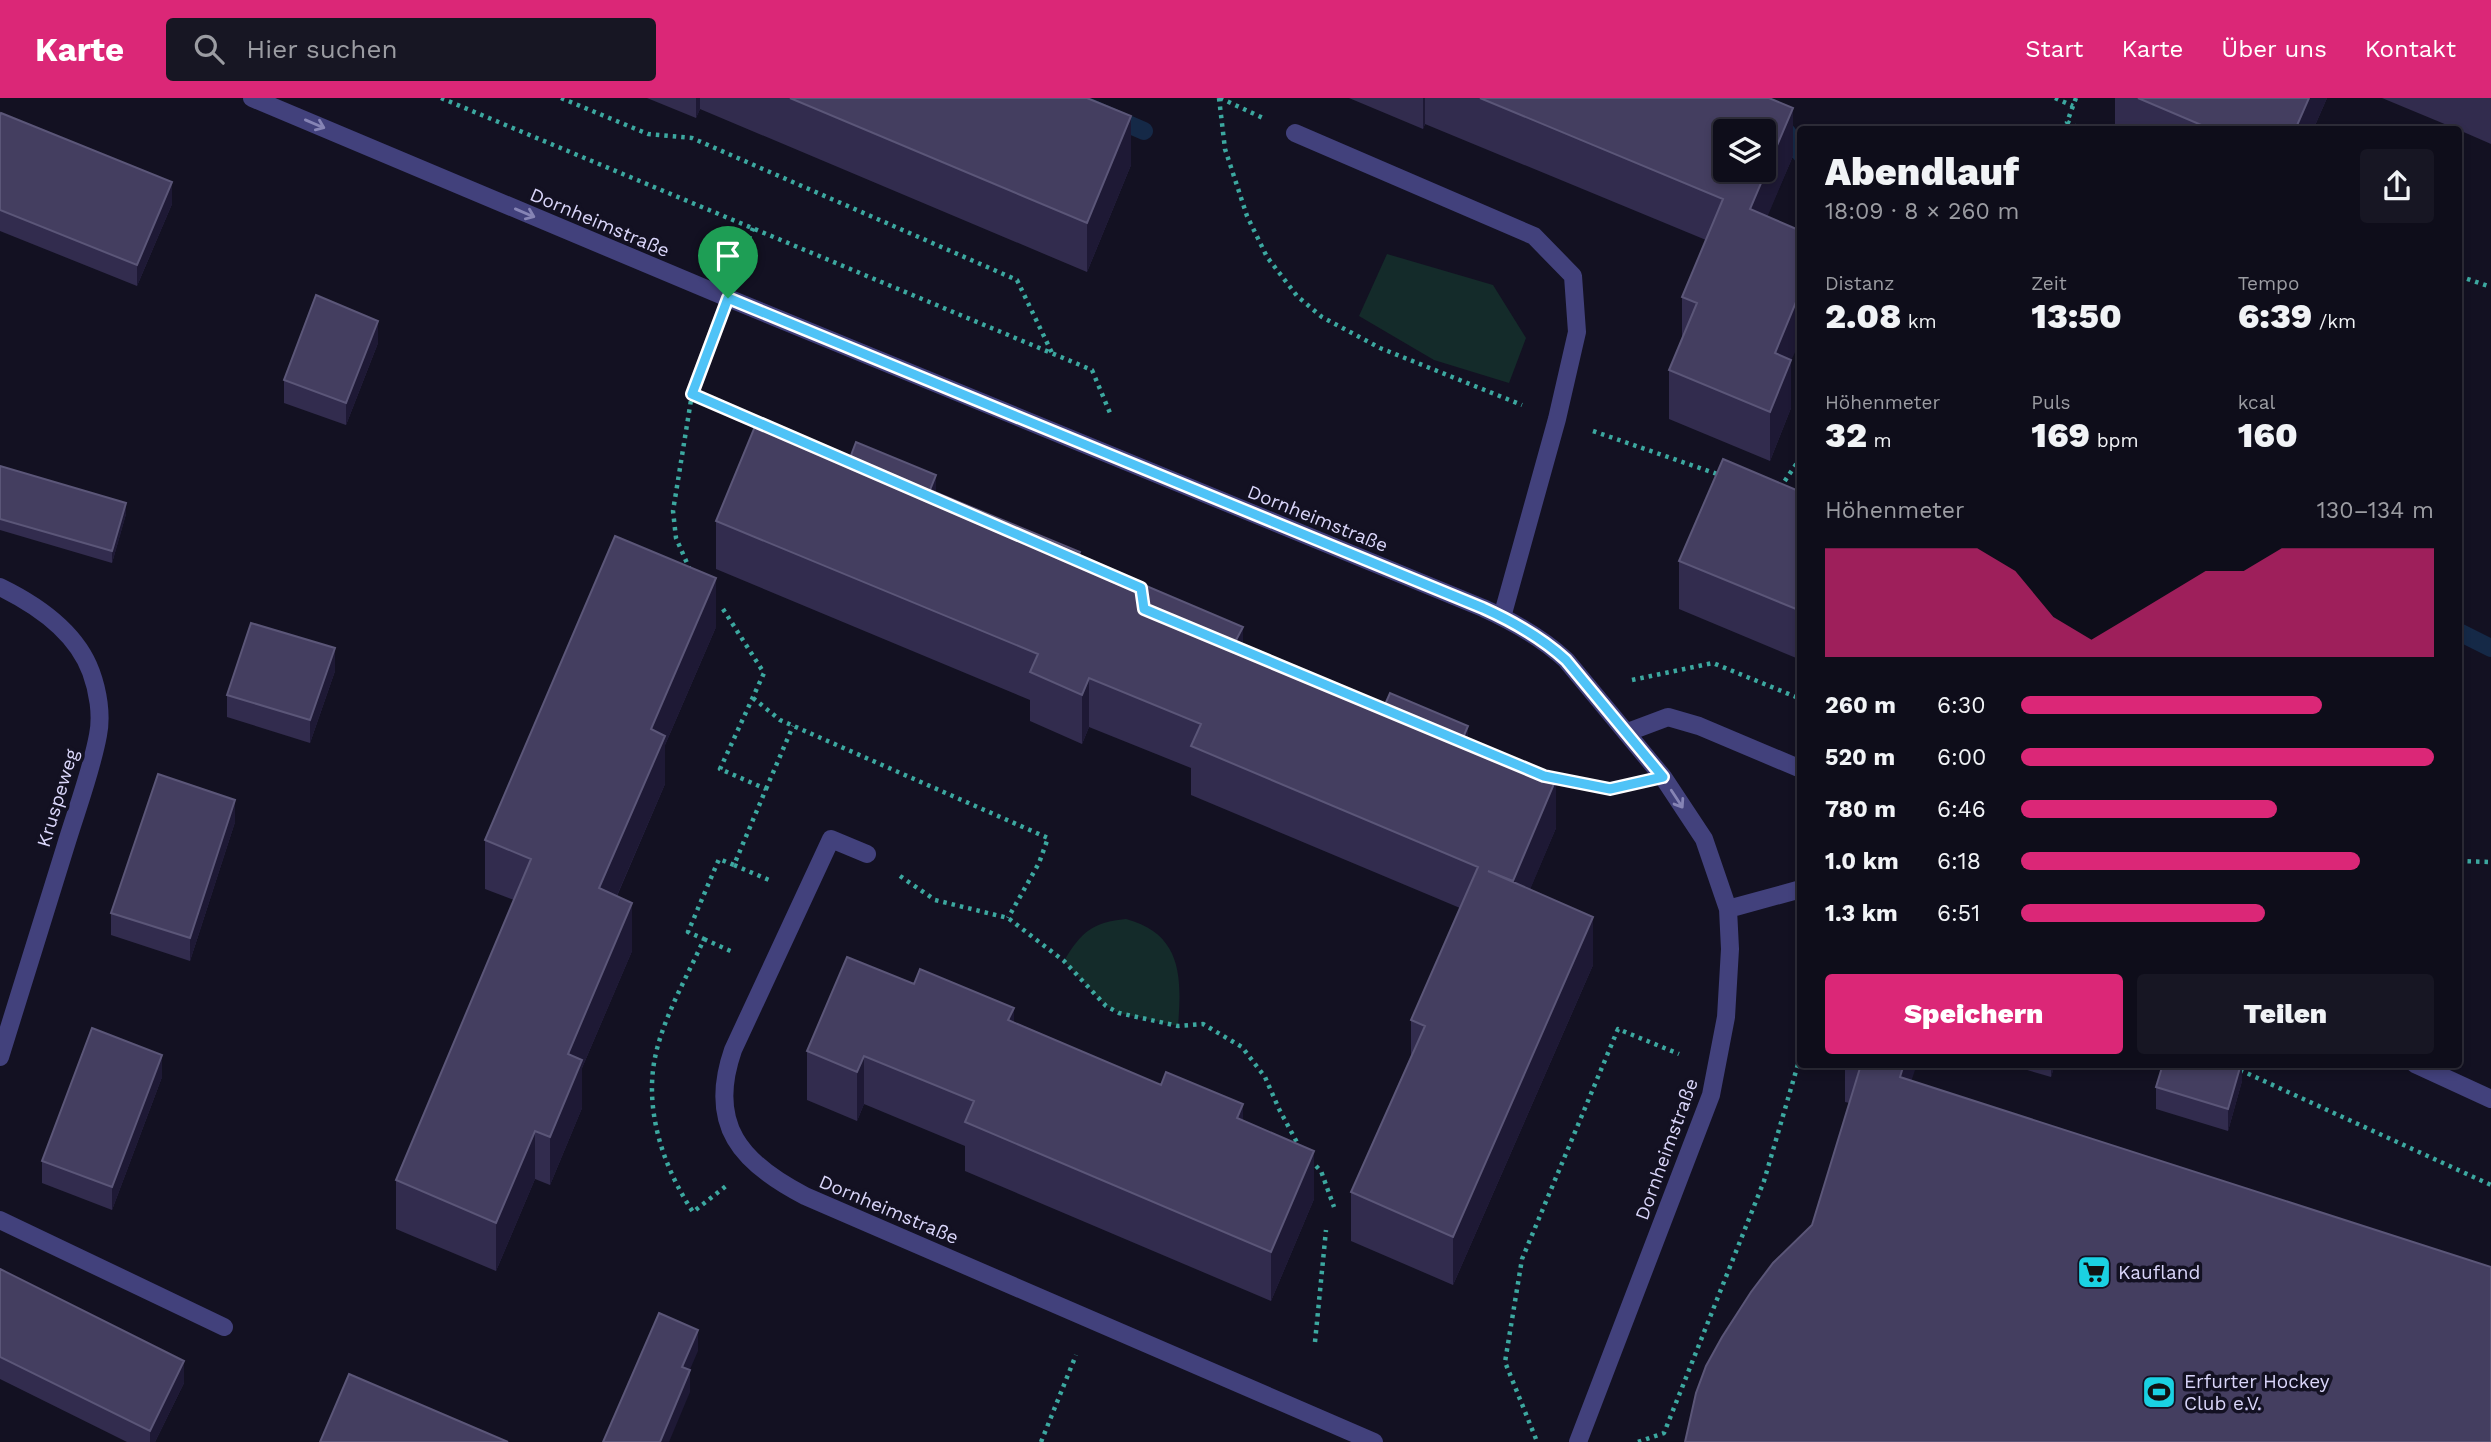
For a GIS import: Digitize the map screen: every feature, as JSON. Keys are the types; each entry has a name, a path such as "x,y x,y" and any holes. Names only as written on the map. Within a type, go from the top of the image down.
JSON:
{"street":[{"name":"Dornheimstraße","path":"252,98 728,298 1502,617 1550,645 1566,660 1663,777 1704,839 1728,909 1730,949 1726,1017 1711,1095 1578,1442"},
{"path":"1295,133 1534,236 1573,276 1577,331 1558,419 1502,617"},
{"name":"Kruspeweg","path":"0,587 32,604 68,635 81,651 91,672 99,712 98,734 85,783 0,1057"},
{"path":"1628,732 1668,717 1699,726 1797,767"},
{"name":"Dornheimstraße","path":"867,854 831,839 733,1050 725,1073 729,1121 737,1143 753,1163 805,1196 1374,1442"},
{"path":"1728,909 1797,890"},
{"path":"2424,1068 2491,1099"},
{"path":"0,1220 224,1327"}],"path":[{"path":"441,98 1092,370 1132,464"},
{"path":"561,98 648,135 692,138 1017,280 1052,353"},
{"path":"1219,98 1225,149 1247,216 1267,257 1297,296 1322,317 1380,348 1480,389 1732,479"},
{"path":"2055,98 2073,106"},
{"path":"2076,98 2067,122 2076,126"},
{"path":"2462,277 2491,287"},
{"path":"691,572 676,538 673,511 692,394 728,298"},
{"path":"692,394 769,427"},
{"path":"1775,496 1797,463"},
{"path":"723,609 764,674 720,769 766,789"},
{"path":"1630,680 1713,663 1797,697"},
{"path":"753,698 780,720 1048,838 1039,863 1008,918"},
{"path":"753,1163 693,1213 678,1191 658,1137 652,1095 656,1053 704,939 688,932 719,859 734,865 793,726"},
{"path":"1544,776 1610,789 1663,777"},
{"path":"867,854 935,900 1008,918 1065,961 1106,1006 1119,1013 1178,1026 1203,1024 1242,1047 1265,1077 1301,1151 1321,1171 1334,1207"},
{"path":"2462,861 2491,862"},
{"path":"1536,1439 1505,1362 1522,1259 1618,1029 1717,1069"},
{"path":"1638,1442 1664,1433 1764,1181 1797,1068"},
{"path":"2239,1070 2491,1185"},
{"path":"1315,1342 1326,1230"},
{"path":"1041,1442 1091,1319"}],"green space":[{"path":"1387,254 1493,285 1526,338 1509,383 1434,360 1359,316"},
{"path":"1126,919 1158,935 1168,947 1178,975 1178,1026 1119,1013 1106,1006 1064,961 1089,930 1115,920"}],"building":[{"path":"790,98 1087,98 1131,116 1087,223"},
{"path":"1480,98 1769,98 1793,108 1776,148 1776,119 1713,119 1713,182 1761,182 1750,209 1797,229 1797,300 1775,353 1791,360 1770,412 1669,370 1697,303 1682,297 1723,199"},
{"path":"2138,98 2309,98 2297,126 2204,126"},
{"path":"1,113 172,182 137,265 0,210"},
{"path":"316,295 378,321 346,403 284,380"},
{"path":"758,419 850,458 856,442 936,475 930,490 1080,552 1078,557 1243,627 1234,644 1384,707 1390,693 1468,726 1462,740 1556,779 1513,881 1488,871 1593,917 1453,1237 1351,1192 1425,1026 1411,1020 1478,867 1191,746 1201,724 1089,678 1082,695 1030,672 1038,654 716,521"},
{"path":"1723,459 1797,490 1797,609 1679,561"},
{"path":"0,466 126,503 112,551 0,519"},
{"path":"615,536 716,578 651,729 665,736 599,888 632,903 568,1054 582,1060 550,1137 535,1131 496,1223 396,1180 531,859 485,840"},
{"path":"251,623 335,648 310,720 227,695"},
{"path":"158,774 235,800 190,938 111,913"},
{"path":"847,957 914,984 920,969 1014,1008 1008,1020 1161,1085 1166,1072 1243,1104 1237,1118 1314,1151 1271,1252 965,1122 974,1101 864,1056 857,1072 807,1051"},
{"path":"92,1028 162,1055 112,1187 42,1161"},
{"name":"Kaufland","path":"1860,1068 1903,1068 1900,1077 2491,1267 2491,1442 1685,1442 1696,1393 1706,1366 1722,1337 1773,1263 1812,1225"},
{"path":"2162,1068 2240,1068 2228,1109 2156,1087"},
{"path":"0,1269 184,1361 150,1431 0,1357"},
{"path":"659,1313 698,1330 682,1367 690,1370 660,1442 603,1442"},
{"path":"349,1374 508,1442 320,1442"}],"waterway":[{"path":"1068,98 1144,131"},
{"path":"1746,98 1763,108 1778,122 1797,148"},
{"path":"2462,634 2491,648"}],"place":[{"name":"Kaufland","path":"2094,1272"},
{"name":"Erfurter Hockey Club e.V.","path":"2159,1392"}],"route":[{"path":"728,298 1483,608 1526,629 1566,660 1663,777 1610,789 1544,776 1144,609 1141,588 692,394 728,298"}]}
